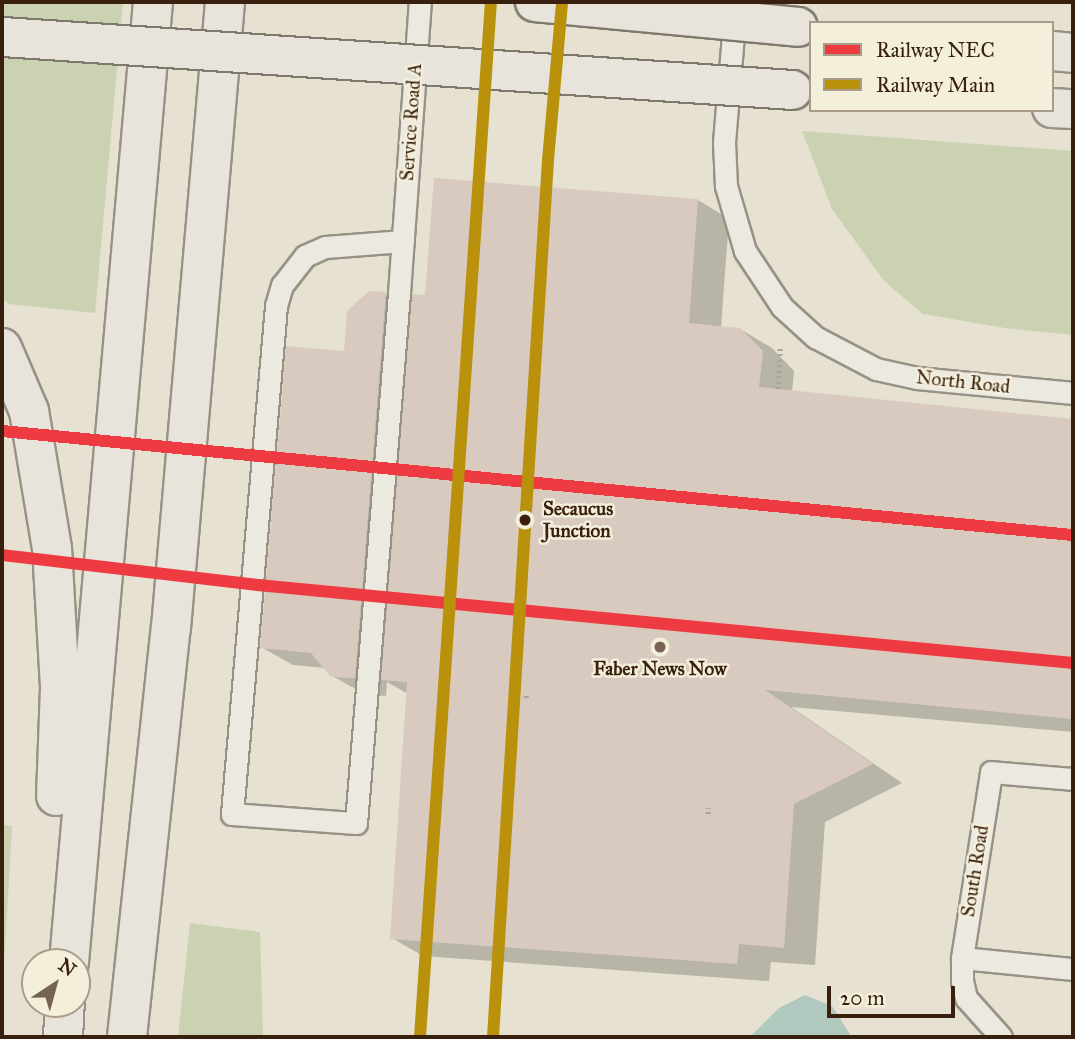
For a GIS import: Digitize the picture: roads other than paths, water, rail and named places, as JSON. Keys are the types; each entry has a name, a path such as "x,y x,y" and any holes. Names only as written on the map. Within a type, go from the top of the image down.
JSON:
{"highway":[{"path":"70,948 153,2"},
{"path":"127,1037 169,641 225,2"},
{"path":"535,2 805,28"},
{"path":"3,37 802,91"},
{"path":"1054,51 1073,53"},
{"path":"1054,108 1073,109"},
{"path":"2,348 29,411 57,598 59,749 46,948"},
{"path":"39,1037 41,1018"},
{"path":"63,1037 64,1018"}],"lane":[{"name":"Service Road A","path":"403,242 325,247 305,256 282,285 276,306 232,814 356,823 403,242 420,2"},
{"name":"North Road","path":"735,2 723,164 737,230 755,271 782,307 816,337 854,360 897,375 1073,393"},
{"name":"South Road","path":"1002,1037 966,998 962,958 991,772 1073,779"},
{"path":"962,958 1073,970"}],"rail line":[{"name":"Main","path":"420,1037 491,2"},
{"name":"Main","path":"493,1037 548,160 562,2"},
{"name":"NEC","path":"2,431 1073,535"},
{"name":"NEC","path":"2,555 258,585 1073,663"}],"place":[{"name":"Secaucus Junction","path":"525,520"},
{"name":"Faber News Now","path":"660,647"}]}
